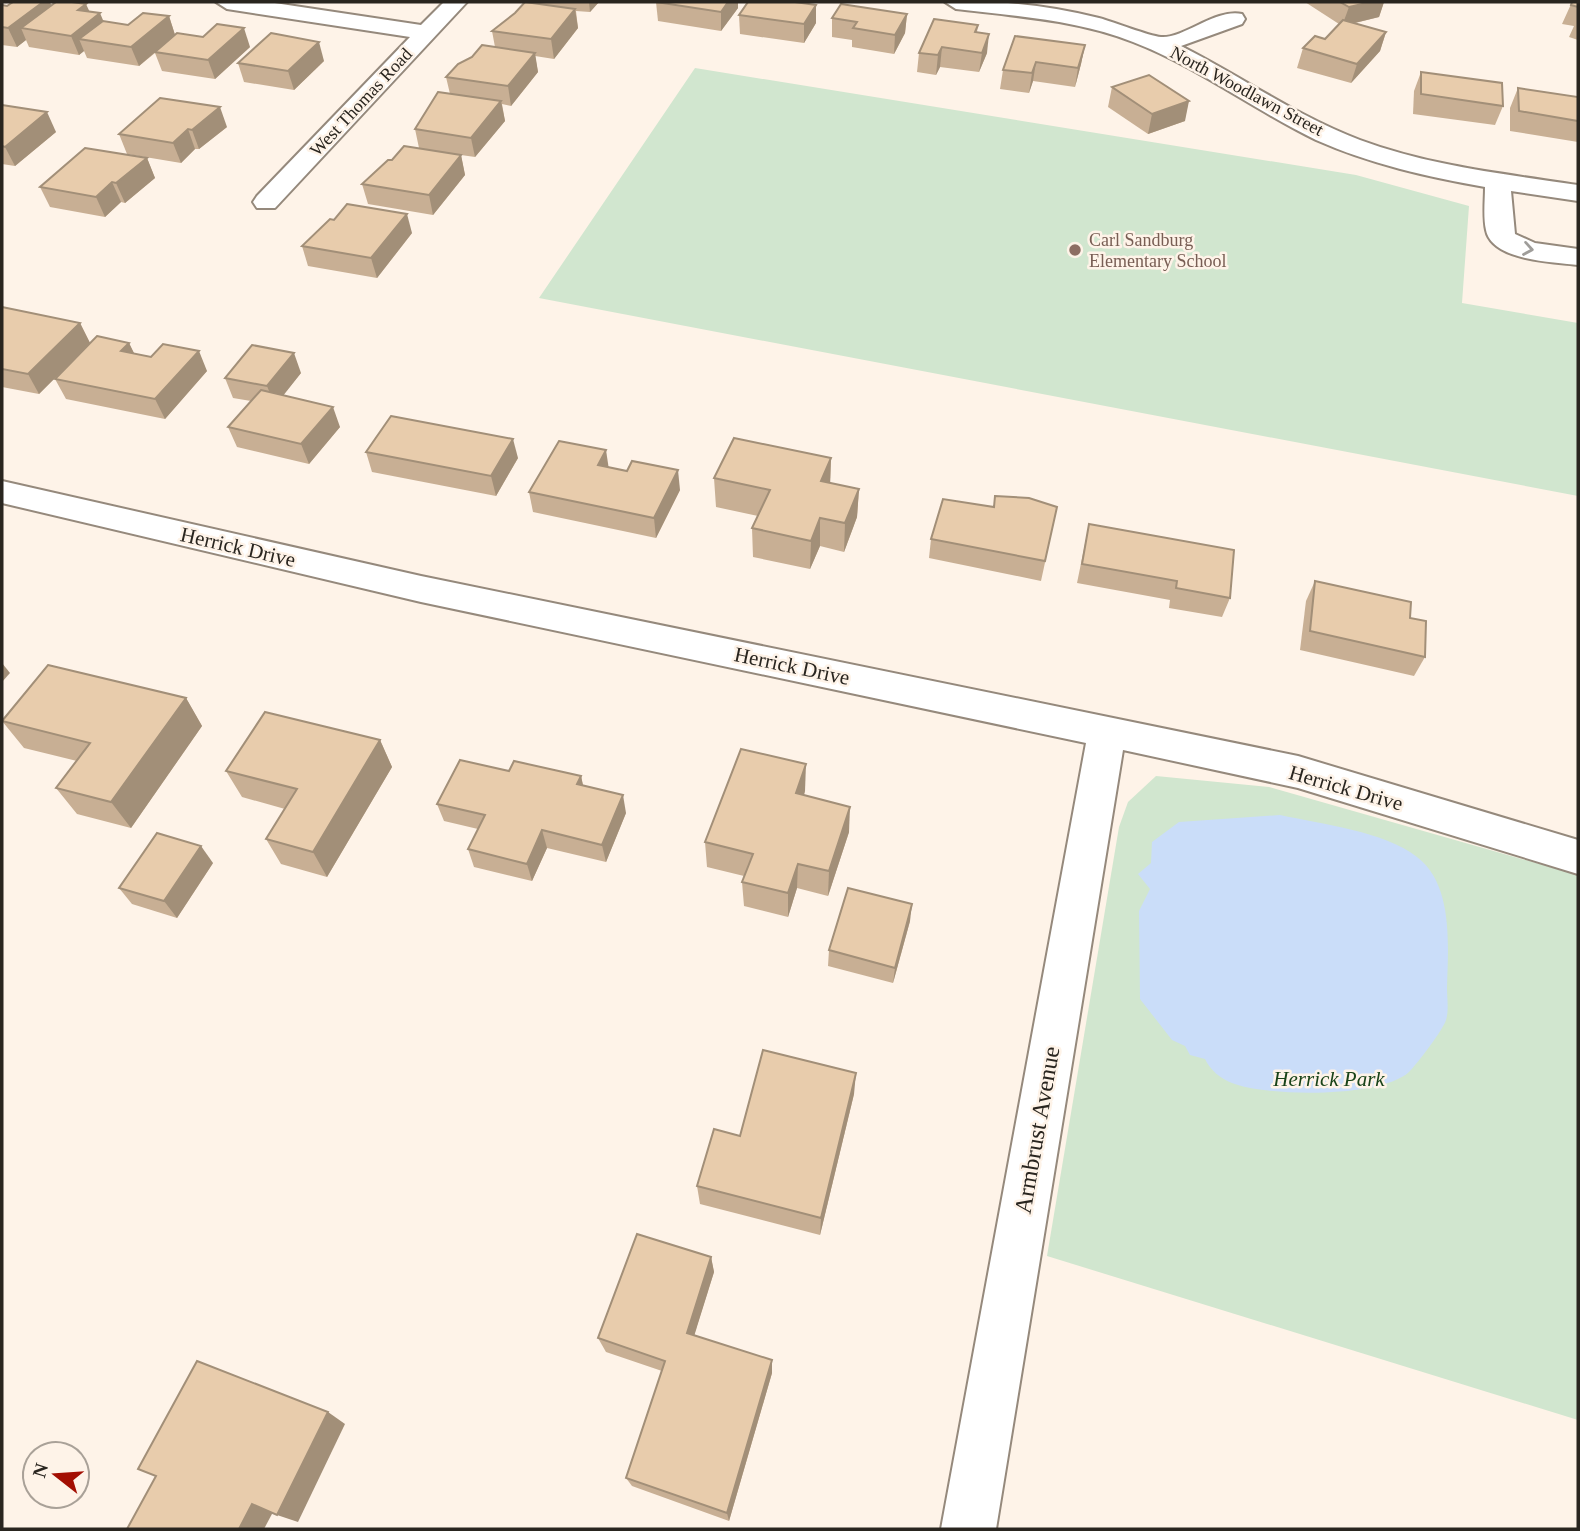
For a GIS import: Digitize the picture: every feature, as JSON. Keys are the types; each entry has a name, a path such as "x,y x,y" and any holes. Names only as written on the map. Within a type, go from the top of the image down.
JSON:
{"street":[{"path":"227,2 426,33"},
{"name":"West Thomas Road","path":"266,202 456,2"},
{"name":"North Woodlawn Street","path":"956,2 1101,25 1161,45 1275,111 1351,145 1415,165 1578,193"},
{"name":"North Woodlawn Street","path":"1161,45 1234,19"},
{"path":"1498,181 1499,232 1502,239 1521,248 1578,257"},
{"name":"Herrick Drive","path":"2,492 421,589 1298,772 1578,857"},
{"name":"Armbrust Avenue","path":"968,1529 1107,731"}],"green space":[{"name":"Carl Sandburg Elementary School","path":"695,68 1356,175 1469,206 1462,303 1578,323 1578,496 539,298"},
{"name":"Herrick Park","path":"1156,776 1269,787 1578,875 1578,1420 1047,1256 1119,827 1128,802"}],"water":[{"path":"1280,815 1352,830 1403,848 1429,869 1437,884 1443,900 1448,936 1447,1016 1444,1025 1418,1062 1395,1081 1350,1091 1296,1093 1249,1088 1232,1083 1216,1074 1205,1059 1190,1055 1185,1046 1172,1040 1140,999 1139,911 1150,889 1138,874 1151,863 1152,842 1179,822"}],"building":[{"path":"13,2 43,2 8,28 2,27 2,5 7,6"},
{"path":"56,2 86,4 78,10 100,13 71,36 21,28"},
{"path":"525,2 575,9 551,39 492,31"},
{"path":"656,2 728,2 721,12"},
{"path":"748,2 816,5 804,24 739,15"},
{"path":"1340,2 1371,2 1349,7"},
{"path":"841,4 907,14 895,35 853,28 857,22 832,18"},
{"path":"143,13 169,16 131,47 79,39 103,21 128,25"},
{"path":"934,19 978,25 975,32 989,34 982,53 942,47 938,55 919,53"},
{"path":"1343,20 1386,32 1357,64 1303,48 1315,36 1325,39"},
{"path":"217,24 244,28 208,60 155,52 177,33 203,37"},
{"path":"271,33 319,42 288,71 238,63"},
{"path":"1015,36 1085,45 1078,68 1036,62 1032,73 1003,70"},
{"path":"482,45 535,53 508,86 446,77 458,64 472,57"},
{"path":"1421,72 1502,83 1503,106 1421,94"},
{"path":"1149,75 1189,101 1152,114 1112,87"},
{"path":"1518,88 1578,97 1578,121 1519,111"},
{"path":"438,92 501,101 471,138 415,129"},
{"path":"160,98 220,107 173,143 119,134"},
{"path":"2,105 47,112 5,147 2,146"},
{"path":"404,146 461,155 429,195 362,184 388,160 392,160"},
{"path":"85,148 147,158 116,183 112,182 96,197 40,187"},
{"path":"347,204 407,214 371,258 302,246 330,219 334,220"},
{"path":"2,307 80,323 28,374 2,369"},
{"path":"97,336 129,343 121,351 151,357 163,344 199,351 155,399 55,379"},
{"path":"252,345 294,353 267,386 225,378"},
{"path":"261,390 333,407 301,444 228,427"},
{"path":"391,416 513,439 491,476 366,452"},
{"path":"734,438 831,458 821,481 859,489 845,523 820,518 811,541 752,528 770,490 714,478"},
{"path":"559,441 606,450 598,465 627,471 632,461 678,470 654,518 529,492"},
{"path":"995,496 1029,498 1057,507 1045,561 931,539 943,499 994,507"},
{"path":"1089,524 1234,550 1230,598 1176,588 1177,581 1082,564"},
{"path":"1315,581 1411,602 1410,618 1426,621 1425,657 1310,631"},
{"path":"48,665 186,698 111,802 56,788 90,743 2,721"},
{"path":"265,712 380,740 313,852 266,839 297,789 226,771"},
{"path":"741,749 806,764 796,793 850,807 829,871 798,864 788,893 742,882 753,854 705,842"},
{"path":"460,760 509,771 514,761 581,776 577,784 623,795 602,845 542,830 527,864 468,849 485,815 437,804"},
{"path":"157,833 201,846 164,901 119,888"},
{"path":"848,888 912,904 895,968 829,950"},
{"path":"763,1050 856,1073 821,1218 697,1186 714,1129 740,1136"},
{"path":"637,1234 711,1257 687,1333 772,1360 727,1513 626,1478 665,1361 598,1338"},
{"path":"197,1361 328,1412 277,1515 252,1504 239,1529 127,1529 156,1476 138,1469"}],"place":[{"name":"Carl Sandburg Elementary School","path":"1075,250"}]}
